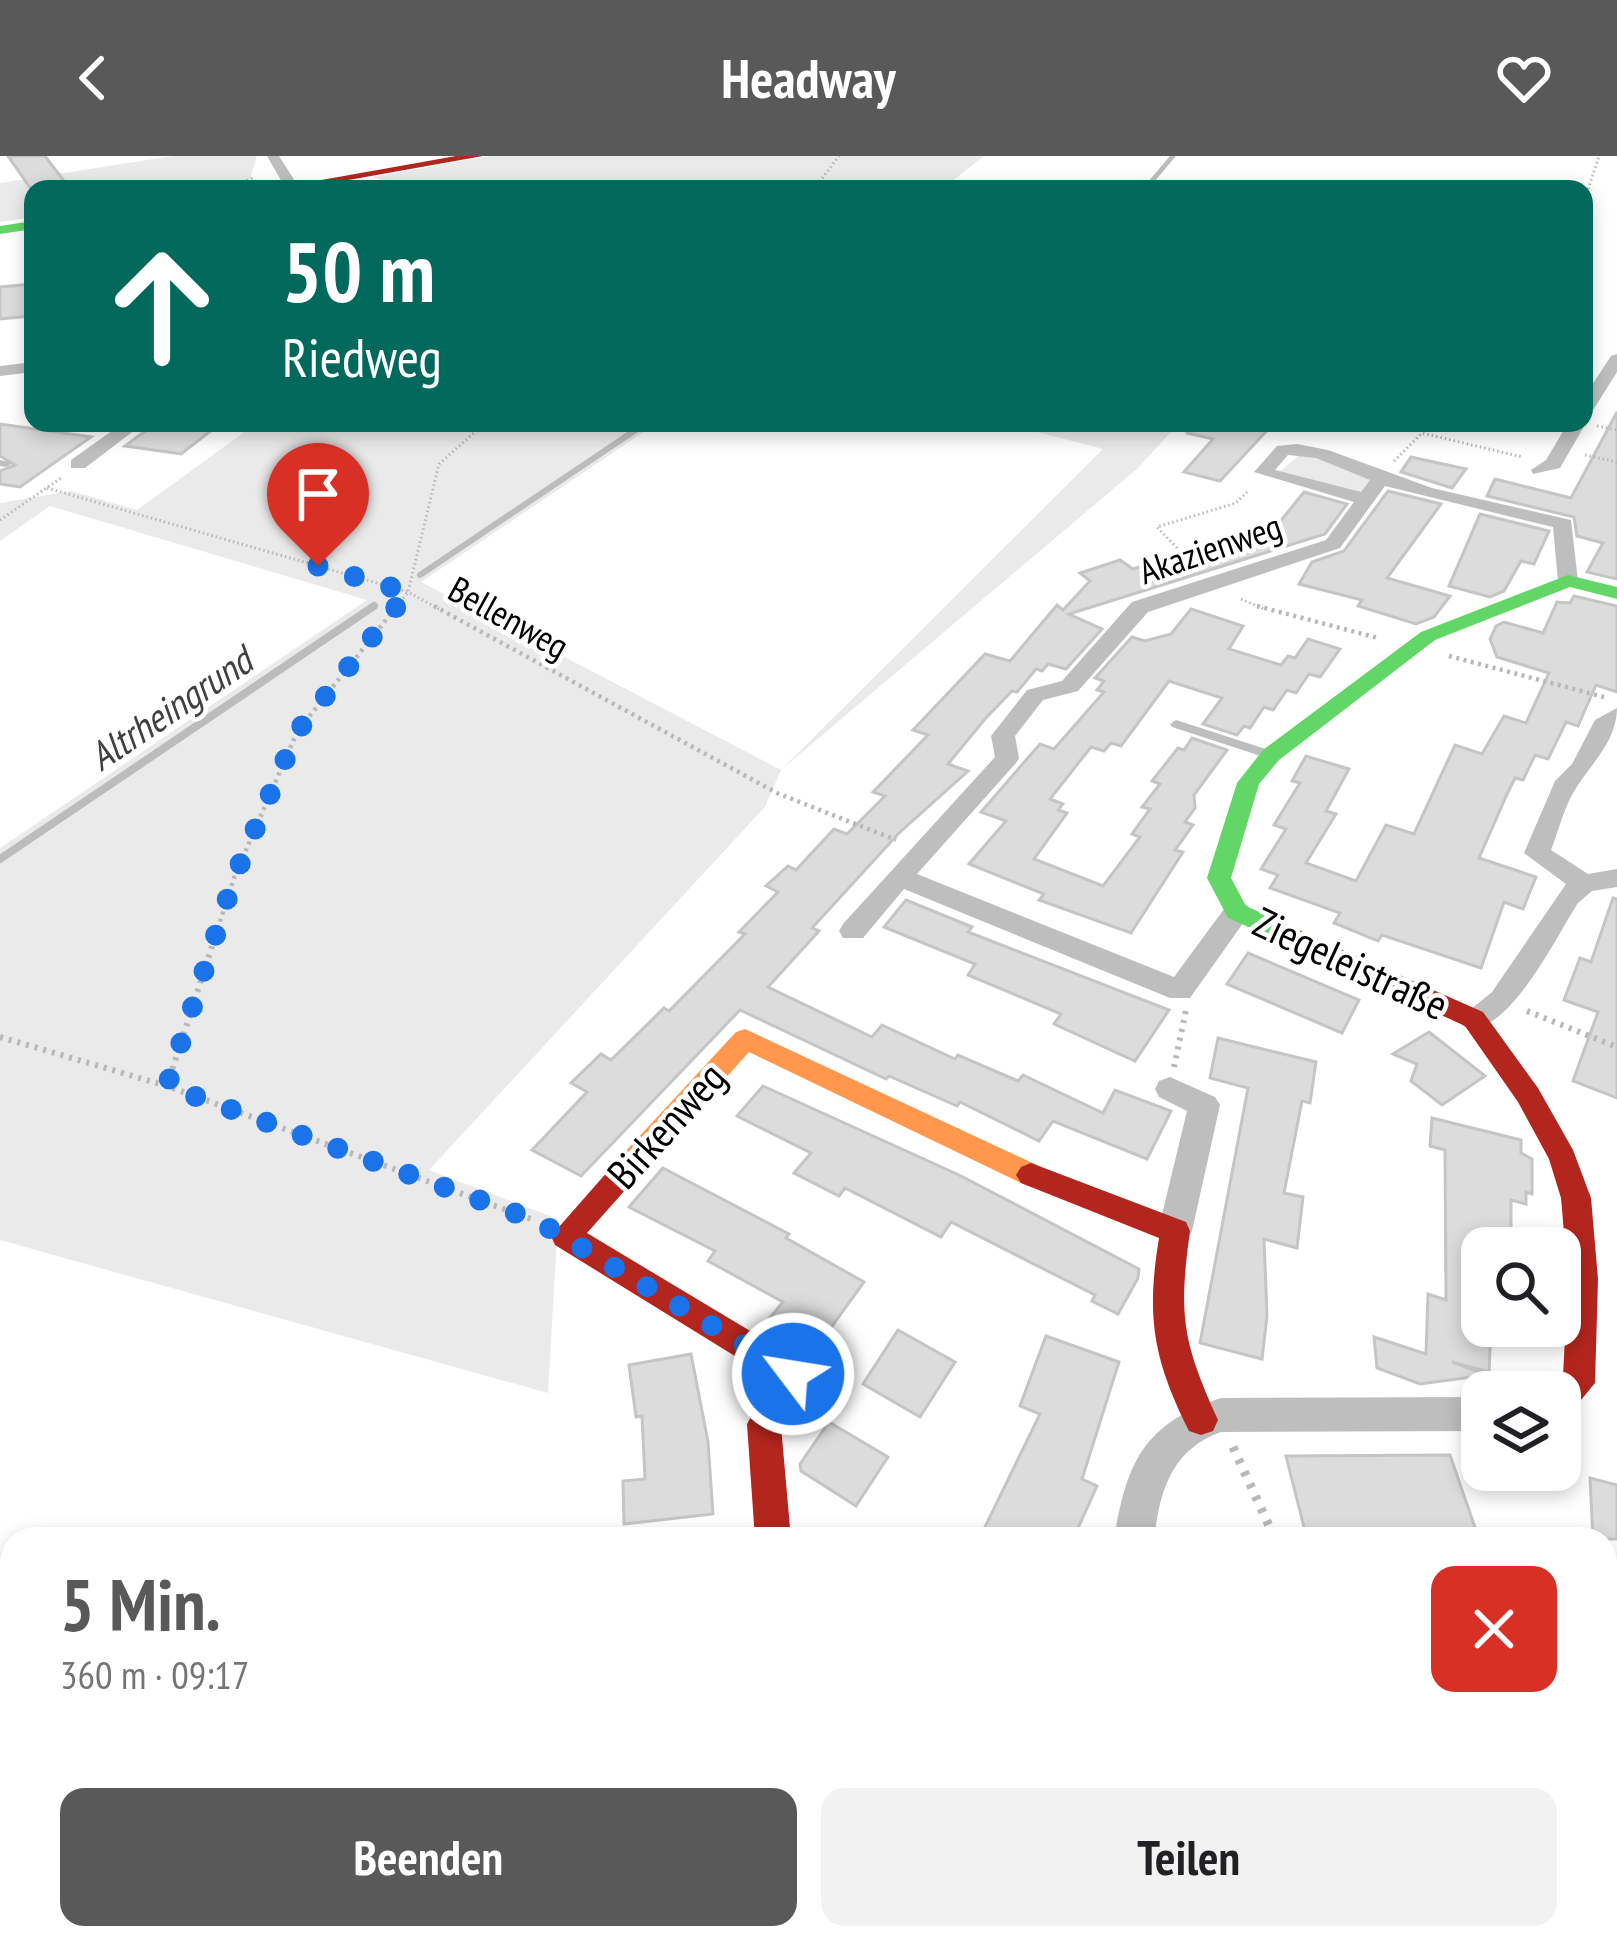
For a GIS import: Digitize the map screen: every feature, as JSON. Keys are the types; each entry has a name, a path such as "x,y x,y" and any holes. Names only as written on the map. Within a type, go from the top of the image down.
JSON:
{"street":[{"path":"334,180 477,156"},
{"path":"1593,397 1617,359"},
{"path":"78,464 122,432"},
{"path":"1546,467 1571,432"},
{"name":"Akazienweg","path":"1373,489 1342,458 1300,448 1283,450 1263,472 1564,524 1560,536 1568,581"},
{"name":"Akazienweg","path":"853,931 1007,758 1003,736 1035,695 1070,686 1140,607 1333,544 1373,489"},
{"path":"1568,581 1617,593"},
{"name":"Ziegeleistraße","path":"1568,581 1428,636 1270,755 1248,783 1219,878 1224,895 1238,912 1474,1019 1495,1044 1571,1180 1580,1371"},
{"path":"1584,883 1537,853 1567,781 1582,768 1603,724 1617,711"},
{"path":"900,877 1180,991 1238,912"},
{"path":"1474,1019 1502,999 1568,897 1584,883 1617,878"},
{"name":"Birkenweg","path":"566,1236 745,1039 1064,1191 1174,1232"},
{"path":"1170,1088 1204,1105 1174,1232 1161,1325 1172,1369 1211,1418"},
{"path":"566,1236 793,1374 764,1424 771,1527"},
{"path":"1135,1527 1140,1489 1153,1456 1176,1434 1211,1418 1461,1414"}],"lane":[{"path":"1176,724 1270,755"}],"path":[{"path":"821,180 839,156"},
{"path":"167,1086 234,878 297,732 408,592 439,464 474,432"},
{"path":"1373,489 1422,433 1546,467"},
{"name":"Bellenweg","path":"0,520 47,488 408,592 777,793 922,850"},
{"path":"1246,492 1236,503 1157,527 1181,552 1232,579 1233,592 1248,604 1608,698 1617,711"},
{"path":"1170,1088 1187,1001 1180,991"},
{"path":"1502,999 1617,1047"},
{"path":"0,1037 167,1086 537,1221 566,1236"},
{"path":"1211,1418 1269,1527"}],"shaded area":[{"path":"173,156 257,156 247,180 24,180 24,218 0,222 0,183"},
{"path":"489,156 984,156 953,180 373,177"},
{"path":"245,432 644,432 421,582 781,770 765,807 429,1170 558,1219 548,1393 0,1240 0,848 367,600 50,506 0,541 0,503 71,491 137,510"},
{"path":"1037,432 1171,432 1138,468 781,770 1103,449"},
{"path":"1302,453 1379,479 1363,496 1279,472"}],"building":[{"path":"8,156 45,156 63,180 25,180"},
{"path":"24,285 24,317 0,319 0,287"},
{"path":"1617,412 1617,579 1587,572 1603,543 1577,536 1574,517 1487,496 1495,479 1571,498"},
{"path":"0,424 24,427 24,432 91,437 20,487 0,484 0,471 15,465 0,456"},
{"path":"144,432 209,432 181,454 125,446"},
{"path":"1266,432 1220,481 1184,472 1213,439 1187,433"},
{"path":"1411,457 1466,469 1452,488 1401,472"},
{"path":"1388,491 1441,504 1387,578 1450,596 1434,617 1416,624 1358,606 1362,600 1299,584 1312,562 1344,551"},
{"path":"1304,492 1347,504 1325,534 1069,614 1102,629 1066,669 1048,664 1042,671 1036,669 985,719 948,764 968,771 899,833 812,928 819,931 768,987 872,1037 882,1025 955,1059 958,1055 1018,1081 1023,1075 1103,1113 1115,1090 1171,1111 1147,1159 1053,1121 1039,1141 960,1102 957,1106 889,1076 886,1079 740,1010 581,1176 532,1150 587,1092 571,1083 601,1054 611,1060 664,1008 669,1011 745,934 739,932 778,892 766,886 788,866 796,870 834,829 847,834 885,796 873,792 928,735 913,730 985,654 1010,661 1057,605 1063,610 1090,581 1080,573 1120,560 1133,569 1279,523"},
{"path":"1480,514 1549,531 1534,564 1521,561 1504,591 1490,597 1449,586"},
{"path":"1574,596 1617,606 1617,692 1596,685 1578,726 1566,722 1548,759 1535,755 1523,780 1515,778 1508,792 1479,858 1536,877 1523,909 1504,902 1481,968 1382,935 1378,941 1334,923 1340,913 1270,888 1278,875 1261,869 1286,829 1274,825 1300,783 1292,781 1306,756 1349,769 1326,811 1336,814 1306,863 1356,881 1386,825 1414,834 1455,745 1482,754 1504,716 1526,723 1549,673 1497,657 1490,639 1496,626 1504,622 1543,633 1557,602 1570,603"},
{"path":"1191,609 1243,626 1229,649 1281,665 1288,656 1295,658 1308,639 1340,649 1320,677 1309,674 1296,693 1287,690 1273,710 1264,707 1250,728 1244,726 1237,735 1203,724 1222,698 1169,681 1121,746 1111,743 1104,751 1091,747 1050,799 1063,804 1058,810 1067,813 1034,859 1103,886 1140,837 1132,834 1150,809 1142,807 1160,784 1152,781 1178,748 1184,750 1192,738 1227,750 1194,795 1195,808 1185,822 1193,825 1175,850 1183,852 1131,933 1039,900 1044,894 969,864 1006,821 981,812 1040,744 1054,749 1104,692 1097,690 1104,681 1095,678 1132,637 1145,641 1171,634"},
{"path":"1613,898 1617,899 1617,1098 1573,1081 1598,1012 1564,1000 1580,958 1591,962"},
{"path":"906,900 972,927 968,932 1169,1010 1135,1061 1054,1024 1061,1014 968,975 975,964 884,927"},
{"path":"1248,953 1359,1000 1342,1033 1227,984"},
{"path":"1429,1032 1485,1076 1442,1105 1411,1081 1417,1064 1393,1054"},
{"path":"1218,1038 1316,1062 1310,1103 1302,1101 1284,1193 1303,1197 1297,1248 1264,1239 1267,1316 1262,1359 1200,1343 1248,1088 1210,1078"},
{"path":"763,1086 959,1175 1139,1269 1118,1314 1092,1301 1095,1295 951,1222 941,1237 845,1188 839,1196 794,1173 811,1153 737,1116"},
{"path":"1432,1118 1521,1140 1521,1153 1532,1159 1532,1194 1526,1192 1526,1204 1511,1200 1511,1227 1461,1227 1461,1347 1490,1347 1489,1371 1452,1362 1476,1371 1461,1371 1461,1378 1420,1384 1377,1368 1374,1337 1426,1354 1428,1294 1446,1300 1445,1150 1430,1146"},
{"path":"663,1168 789,1234 786,1238 864,1282 817,1347 769,1319 783,1302 708,1261 715,1251 629,1207"},
{"path":"898,1330 955,1362 920,1417 863,1384"},
{"path":"1046,1336 1119,1362 1082,1479 1097,1486 1078,1527 985,1527 1040,1414 1020,1406"},
{"path":"691,1354 708,1442 713,1514 624,1524 623,1481 645,1479 642,1416 636,1417 629,1365"},
{"path":"829,1422 888,1457 856,1506 801,1471 800,1464"},
{"path":"1450,1455 1475,1527 1304,1527 1286,1456"},
{"path":"1590,1478 1617,1485 1617,1527 1592,1527"}],"waterway":[{"name":"Altrheingrund","path":"1153,180 1173,156"},
{"name":"Altrheingrund","path":"420,575 633,432"},
{"name":"Altrheingrund","path":"0,859 374,606 370,609"}],"traffic: fast":[{"path":"0,230 24,226"},
{"path":"1300,940 1237,912 1219,878 1248,783 1271,755 1428,636 1568,581 1617,593"}],"traffic: slow":[{"path":"633,1162 745,1039 1031,1175"}],"traffic: jam":[{"path":"332,180 477,156"},
{"path":"1300,940 1474,1019 1528,1095 1563,1158 1576,1198 1583,1279 1579,1371"},
{"path":"633,1162 566,1236 793,1374 764,1424 772,1527"},
{"path":"1031,1175 1175,1231 1167,1328 1177,1370 1201,1420"}],"route":[{"path":"318,566 408,592 297,732 234,878 167,1086 537,1221 793,1374"}]}
